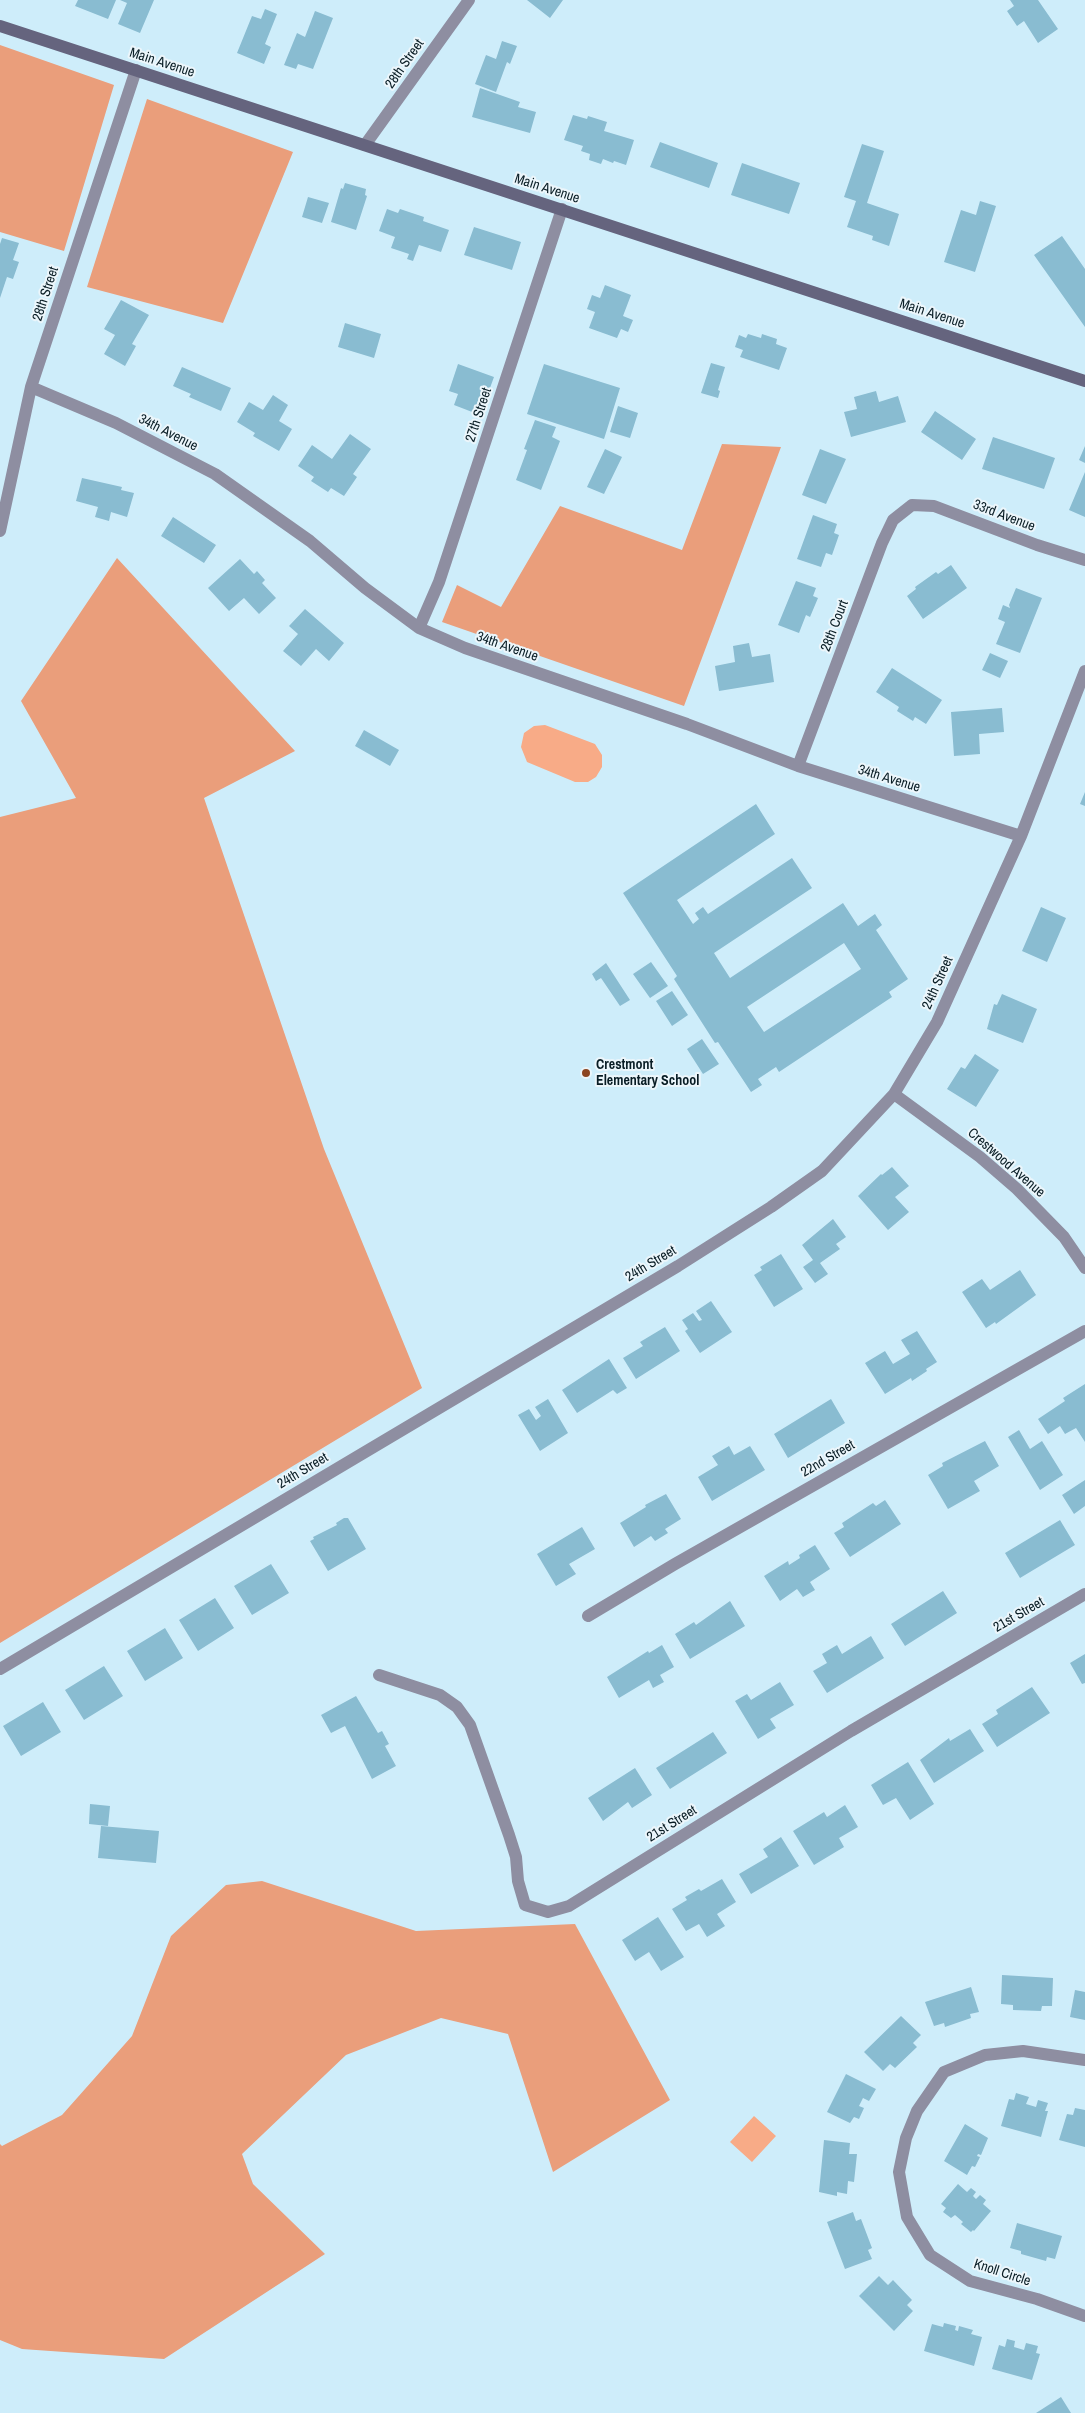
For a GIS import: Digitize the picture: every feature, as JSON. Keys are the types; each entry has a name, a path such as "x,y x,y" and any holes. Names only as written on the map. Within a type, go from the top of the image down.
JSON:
{"main road":[{"name":"Main Avenue","path":"0,26 1085,380"}],"street":[{"name":"28th Street","path":"365,145 468,0"},
{"name":"28th Street","path":"0,531 31,386 136,70"},
{"name":"27th Street","path":"419,628 439,582 562,210"},
{"name":"34th Avenue","path":"31,386 116,424 215,474 310,541 365,588 419,628 465,648 686,724 798,766 1021,836"},
{"name":"33rd Avenue","path":"912,505 934,506 1037,545 1085,560"},
{"name":"28th Court","path":"798,766 882,543 893,520 912,505"},
{"name":"24th Street","path":"0,1669 662,1275 771,1207 822,1171 894,1094 937,1022 1021,836 1085,670"},
{"name":"Crestwood Avenue","path":"894,1094 980,1157 1017,1190 1064,1237 1085,1268"},
{"name":"22nd Street","path":"588,1616 693,1554 1085,1331"},
{"name":"21st Street","path":"379,1675 440,1695 457,1707 470,1725 509,1834 516,1857 518,1882 525,1905 548,1912 569,1906 851,1731 1085,1594"},
{"name":"Knoll Circle","path":"1085,2060 1023,2051 985,2055 944,2072 917,2111 906,2138 899,2172 907,2217 930,2256 970,2280 1085,2316"}],"shaded area":[{"path":"0,45 114,85 64,251 0,232"},
{"path":"147,99 293,152 223,323 87,287"},
{"path":"722,444 781,447 684,706 442,622 457,585 501,607 560,506 682,550"},
{"path":"117,558 295,751 204,798 324,1149 422,1388 0,1643 0,817 76,798 21,701"},
{"path":"545,725 595,744 602,755 602,767 596,777 588,782 575,782 527,762 521,747 524,733 534,726"},
{"path":"262,1881 416,1931 575,1924 670,2100 553,2172 508,2034 441,2018 346,2055 242,2154 253,2184 325,2254 164,2359 22,2349 0,2340 0,2144 2,2146 62,2115 132,2036 171,1936 226,1885"},
{"path":"754,2116 776,2136 752,2162 730,2142"}],"building":[{"path":"78,0 116,0 108,19 75,6"},
{"path":"120,0 154,0 140,33 118,24 127,3"},
{"path":"527,0 563,0 550,18"},
{"path":"1010,0 1038,0 1058,29 1038,43 1024,21 1017,26 1007,11 1014,6"},
{"path":"265,9 277,14 265,44 271,47 264,64 237,53 252,16 261,19"},
{"path":"315,11 333,18 313,69 298,64 296,69 284,65 297,33 305,37"},
{"path":"502,41 517,46 510,64 507,62 496,92 475,84 486,55 496,59"},
{"path":"480,88 520,102 518,107 536,112 530,133 472,117"},
{"path":"573,115 587,119 588,116 607,122 604,131 634,140 626,165 603,159 601,164 589,160 590,154 581,151 583,146 564,140"},
{"path":"660,142 718,163 709,188 650,167"},
{"path":"862,144 884,151 867,203 899,214 889,246 872,240 873,236 847,227 856,201 844,197"},
{"path":"742,163 800,183 789,214 731,195"},
{"path":"345,183 366,189 365,195 367,196 356,230 331,222 341,188 343,189"},
{"path":"308,197 329,203 322,223 302,217"},
{"path":"980,201 996,206 975,272 944,262 961,210 976,215"},
{"path":"387,209 398,213 400,209 424,217 423,221 449,230 441,252 419,245 413,261 407,259 409,254 391,248 395,237 379,231"},
{"path":"474,227 521,242 512,270 464,255"},
{"path":"1062,236 1085,269 1085,327 1034,255"},
{"path":"2,238 19,243 13,260 19,262 13,279 7,277 0,298 0,244"},
{"path":"605,285 631,295 623,316 633,320 628,332 621,329 617,338 589,328 595,312 587,309 592,295 600,298"},
{"path":"121,300 149,315 132,344 136,346 125,366 104,354 115,335 104,329"},
{"path":"345,323 381,334 374,358 338,347"},
{"path":"748,334 761,338 762,334 777,339 776,344 787,348 779,370 740,357 743,350 735,347 739,335 746,338"},
{"path":"711,363 725,367 718,390 720,391 718,398 701,393"},
{"path":"458,364 494,377 480,415 454,405 458,394 449,391"},
{"path":"544,364 620,388 604,439 527,414"},
{"path":"182,367 231,388 221,411 189,397 191,394 173,386"},
{"path":"876,391 879,402 898,396 906,422 851,437 844,412 857,409 854,397"},
{"path":"273,395 288,405 279,421 292,429 279,451 253,436 255,433 237,422 249,402 263,410"},
{"path":"618,406 638,413 630,438 610,432"},
{"path":"935,411 976,439 962,460 921,432"},
{"path":"535,420 556,427 552,437 560,441 541,490 516,480 527,450 524,449"},
{"path":"350,434 371,449 353,474 357,477 344,496 331,488 328,492 311,481 314,477 298,466 312,445 332,459"},
{"path":"993,437 1055,458 1044,489 982,469"},
{"path":"1085,446 1085,463 1079,460"},
{"path":"605,449 622,457 604,494 587,487"},
{"path":"820,449 846,459 826,504 802,495"},
{"path":"1085,472 1085,517 1069,510"},
{"path":"82,478 122,487 121,490 134,493 127,517 111,512 109,521 95,517 98,507 76,501"},
{"path":"813,515 837,524 834,533 839,535 832,555 826,553 821,567 797,559"},
{"path":"173,517 216,545 204,563 161,536"},
{"path":"240,559 254,574 257,571 265,580 262,583 276,598 259,614 244,598 229,611 208,588"},
{"path":"951,565 967,588 923,619 907,596 916,589 915,587 936,572 938,574"},
{"path":"796,581 816,588 813,596 818,598 810,617 806,615 799,633 778,625"},
{"path":"1016,588 1042,598 1020,653 996,644 1005,622 998,619 1003,605 1010,608 1009,605"},
{"path":"305,609 344,643 329,661 316,649 301,666 283,651 298,634 289,626"},
{"path":"749,643 752,657 770,654 774,682 719,691 715,666 735,662 733,646"},
{"path":"990,653 1008,661 1000,678 982,670"},
{"path":"892,668 942,700 926,724 915,717 913,721 897,711 899,707 876,692"},
{"path":"1002,708 1004,732 979,734 980,754 954,756 951,712"},
{"path":"364,730 399,750 390,766 355,746"},
{"path":"1085,792 1085,806 1080,804"},
{"path":"756,804 775,834 677,900 693,924 699,919 695,913 703,907 708,914 792,858 812,888 714,953 730,978 843,903 858,926 875,914 882,925 876,930 908,979 889,992 892,997 779,1072 776,1067 758,1079 762,1085 751,1092 718,1042 715,1043 674,979 677,976 623,893","holes":["844,943 861,969 764,1032 747,1007"]},
{"path":"1041,907 1066,918 1047,962 1022,951"},
{"path":"651,962 668,986 650,998 633,974"},
{"path":"606,963 630,1000 620,1006 601,978 596,981 592,974"},
{"path":"672,991 688,1015 672,1026 656,1001"},
{"path":"1002,994 1037,1009 1023,1043 987,1029 994,1004 997,1005"},
{"path":"702,1039 719,1064 703,1074 687,1049"},
{"path":"975,1054 999,1070 976,1107 947,1089 961,1067 965,1069"},
{"path":"892,1167 909,1186 895,1197 909,1212 888,1230 858,1196 881,1174"},
{"path":"833,1219 846,1237 836,1244 840,1249 820,1263 828,1274 815,1283 803,1267 813,1260 802,1245"},
{"path":"781,1254 803,1289 774,1307 754,1275 762,1270 760,1267"},
{"path":"1020,1270 1036,1295 996,1324 995,1322 986,1328 962,1292 982,1279 990,1290"},
{"path":"711,1301 732,1332 700,1353 685,1331 688,1329 682,1320 693,1313 699,1321 702,1320 696,1311"},
{"path":"665,1327 680,1351 636,1379 623,1358 643,1346 640,1342"},
{"path":"917,1331 937,1362 912,1381 911,1378 885,1394 865,1363 885,1351 893,1364 910,1354 901,1340"},
{"path":"609,1359 627,1388 617,1394 613,1390 577,1413 562,1390"},
{"path":"1085,1384 1085,1442 1076,1428 1065,1434 1060,1426 1048,1434 1038,1419 1065,1401 1063,1398"},
{"path":"548,1399 568,1433 540,1451 518,1415 529,1409 536,1420 541,1416 535,1407"},
{"path":"831,1399 845,1423 788,1458 774,1434"},
{"path":"1019,1430 1030,1449 1042,1441 1063,1475 1040,1490 1008,1437"},
{"path":"985,1441 999,1466 974,1481 980,1491 948,1509 928,1475 943,1466 942,1463"},
{"path":"729,1446 734,1455 750,1446 765,1470 712,1501 698,1477 718,1465 712,1456"},
{"path":"1085,1480 1085,1506 1074,1514 1062,1495"},
{"path":"666,1494 681,1519 665,1529 668,1533 655,1541 651,1536 634,1547 620,1523 646,1507 645,1505"},
{"path":"885,1500 901,1524 850,1557 834,1533 844,1527 842,1523 873,1503 876,1506"},
{"path":"344,1518 348,1518 366,1549 328,1571 310,1541 314,1539 313,1537 337,1525 336,1523"},
{"path":"1060,1520 1075,1545 1020,1578 1005,1553"},
{"path":"582,1527 595,1549 569,1564 576,1574 556,1586 537,1554"},
{"path":"815,1545 830,1569 810,1582 815,1590 803,1597 797,1589 780,1601 764,1576 788,1561 789,1565 800,1558 799,1555"},
{"path":"271,1564 289,1593 252,1615 234,1586"},
{"path":"943,1591 957,1613 905,1646 891,1624"},
{"path":"215,1598 234,1628 198,1651 179,1620"},
{"path":"730,1601 745,1626 690,1659 675,1634 694,1622 696,1625"},
{"path":"165,1628 183,1658 145,1681 127,1651"},
{"path":"871,1636 884,1658 827,1693 813,1671 827,1663 822,1654 837,1645 842,1654"},
{"path":"662,1645 674,1667 660,1675 664,1682 653,1688 649,1680 619,1698 607,1677 648,1651 649,1653"},
{"path":"1085,1654 1085,1683 1082,1684 1070,1663"},
{"path":"104,1666 123,1696 84,1720 65,1690"},
{"path":"780,1682 794,1705 770,1719 776,1728 758,1739 735,1701 747,1694 751,1700"},
{"path":"1032,1687 1050,1713 997,1747 982,1724 998,1714 996,1710"},
{"path":"356,1696 378,1733 382,1731 389,1744 385,1746 396,1766 372,1779 345,1726 331,1733 321,1715"},
{"path":"43,1702 61,1732 21,1756 3,1726"},
{"path":"970,1729 984,1751 934,1783 920,1760 949,1738 950,1741"},
{"path":"713,1732 727,1753 670,1789 656,1768"},
{"path":"908,1762 934,1804 910,1820 896,1798 883,1805 871,1785"},
{"path":"635,1768 652,1795 632,1808 628,1802 603,1821 588,1798"},
{"path":"90,1804 110,1806 108,1826 89,1824"},
{"path":"845,1805 858,1827 839,1838 844,1847 814,1865 793,1831 824,1812 827,1817"},
{"path":"101,1826 159,1831 156,1863 98,1858"},
{"path":"781,1837 799,1866 751,1894 739,1874 768,1857 763,1849"},
{"path":"722,1879 736,1902 717,1914 725,1926 707,1937 699,1924 686,1931 672,1909 687,1900 685,1897 699,1889 701,1891"},
{"path":"658,1917 684,1957 661,1971 649,1952 635,1961 622,1940"},
{"path":"1002,1975 1053,1978 1052,2006 1042,2006 1041,2011 1013,2010 1013,2005 1001,2004"},
{"path":"971,1987 979,2012 970,2014 971,2018 945,2027 944,2023 934,2026 925,2002"},
{"path":"1075,1990 1085,1992 1085,2020 1070,2017"},
{"path":"901,2016 921,2035 913,2043 917,2047 895,2068 890,2064 883,2071 864,2052"},
{"path":"846,2074 876,2089 869,2101 863,2098 859,2106 864,2108 859,2119 854,2117 850,2123 827,2112"},
{"path":"1016,2093 1029,2097 1026,2104 1036,2107 1038,2100 1048,2103 1045,2111 1048,2111 1041,2137 1001,2126 1009,2099 1014,2100"},
{"path":"1075,2108 1085,2110 1085,2147 1059,2140 1067,2114 1073,2115"},
{"path":"965,2124 988,2138 981,2155 978,2154 977,2156 980,2157 975,2167 972,2166 967,2175 944,2161"},
{"path":"824,2140 850,2143 849,2154 857,2154 854,2182 848,2181 847,2194 837,2192 837,2196 819,2192"},
{"path":"958,2184 967,2192 971,2188 976,2192 973,2196 976,2199 980,2195 986,2200 983,2204 991,2211 971,2232 961,2224 963,2222 955,2215 951,2218 943,2212 946,2208 941,2204"},
{"path":"853,2212 856,2221 861,2219 872,2248 868,2250 872,2259 845,2269 827,2222"},
{"path":"1017,2223 1062,2236 1055,2259 1047,2257 1046,2261 1021,2254 1021,2251 1010,2248"},
{"path":"879,2276 888,2285 893,2280 912,2300 907,2305 913,2311 894,2331 859,2296"},
{"path":"944,2323 956,2326 955,2330 958,2331 959,2326 973,2330 971,2334 982,2337 974,2366 924,2351 932,2324 943,2327"},
{"path":"1007,2339 1015,2341 1014,2347 1024,2350 1026,2343 1038,2346 1036,2353 1040,2354 1032,2380 992,2369 999,2345 1005,2347"},
{"path":"1061,2397 1071,2413 1036,2413"}],"place":[{"name":"Crestmont Elementary School","path":"586,1073"}]}
